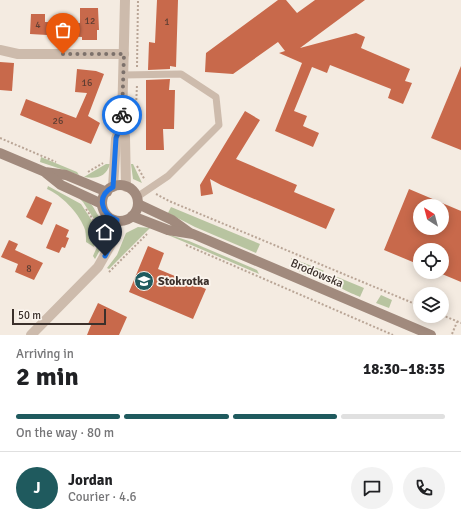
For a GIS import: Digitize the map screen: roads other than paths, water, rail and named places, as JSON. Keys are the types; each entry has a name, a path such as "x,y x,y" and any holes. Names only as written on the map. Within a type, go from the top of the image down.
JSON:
{"street":[{"path":"125,0 122,123 125,137 126,187"},
{"path":"0,50 18,54 124,54"},
{"path":"45,172 66,175 110,189 126,187 132,190 138,201 132,216 126,220 110,218 104,212 102,204 110,189 116,138 122,123"},
{"path":"0,153 45,172 62,185 102,204"},
{"name":"Brodowska","path":"138,201 172,220 192,234 431,335"},
{"name":"Brodowska","path":"132,216 168,230 192,234"},
{"path":"37,333 98,267 114,239 117,220"}],"lane":[{"path":"123,74 181,74 216,97 219,125 168,176 151,188 138,201"}],"place":[{"name":"Stokrotka","path":"144,281"}]}
